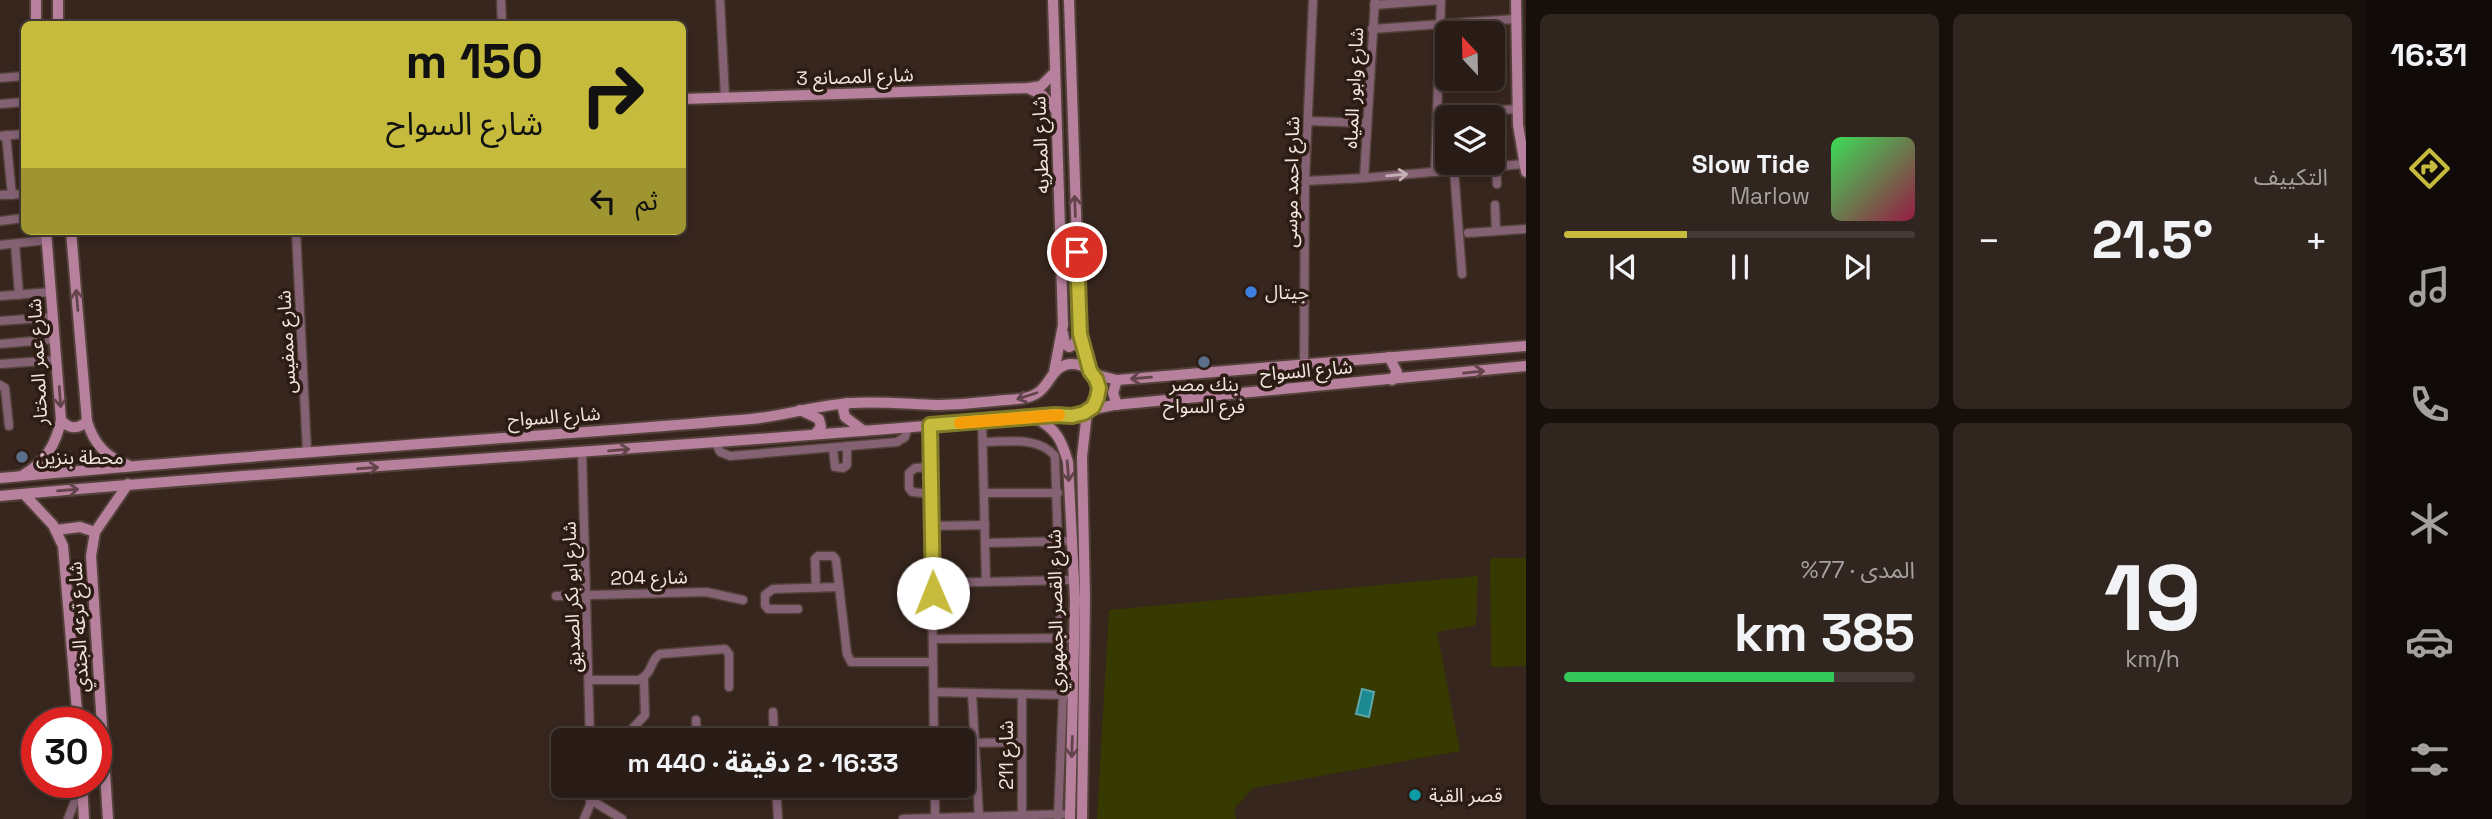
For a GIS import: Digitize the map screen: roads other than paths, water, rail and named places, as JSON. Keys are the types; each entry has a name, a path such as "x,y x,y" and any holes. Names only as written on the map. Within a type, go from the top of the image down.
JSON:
{"main road":[{"path":"36,0 36,21"},
{"path":"58,0 58,21"},
{"name":"شارع المطريه","path":"1053,0 1062,331 1054,372"},
{"name":"شارع المطريه","path":"1069,0 1080,334 1091,372"},
{"path":"1516,0 1516,19 1520,33 1518,109 1522,121 1525,165"},
{"name":"شارع المصانع 3","path":"686,99 1028,88 1041,86 1055,72"},
{"path":"1028,88 1048,99 1057,110"},
{"path":"71,235 87,421 90,432 103,451 134,467"},
{"name":"شارع عمر المختار","path":"22,476 49,453 61,420 47,236"},
{"path":"1062,331 1065,344 1069,346 1073,345 1080,334"},
{"name":"شارع السواح","path":"0,478 748,419 846,403 896,402 935,405 1016,399 1036,394 1042,390 1054,372 1072,364 1117,380 1526,346"},
{"path":"1425,354 1422,367 1424,373 1430,376"},
{"path":"1389,357 1397,372 1392,380"},
{"name":"شارع السواح","path":"0,496 128,484 1072,416 1117,405 1526,366"},
{"path":"1088,411 1096,403 1098,393 1098,383 1091,372"},
{"path":"1117,380 1113,393 1117,405"},
{"path":"846,403 843,409 845,417 864,431"},
{"path":"800,410 819,419 821,427 815,435"},
{"name":"شارع القصر الجمهوري","path":"1070,816 1068,695 1075,638 1068,462 1072,436 1088,411"},
{"path":"1034,417 1054,431 1072,436"},
{"path":"61,420 73,428 87,421"},
{"name":"شارع القصر الجمهوري","path":"1072,436 1085,598 1082,819"},
{"path":"307,452 304,458 307,464 327,470"},
{"path":"265,455 283,466 282,472 277,474"},
{"name":"شارع ترعه الجندي","path":"98,707 91,556 95,532 128,484"},
{"name":"شارع ترعه الجندي","path":"24,494 56,530 65,554 77,707"},
{"path":"56,530 72,527 95,532"},
{"path":"82,798 84,819"},
{"name":"شارع ترعه الجندي","path":"106,798 108,819"}],"street":[{"path":"501,0 502,21"},
{"path":"720,0 725,97"},
{"name":"شارع احمد موسى","path":"1304,364 1305,181 1312,0"},
{"path":"1374,3 1441,0 1440,21"},
{"name":"شارع وابور المياه","path":"1364,178 1374,3"},
{"path":"1486,21 1516,19"},
{"path":"1372,29 1435,24"},
{"path":"0,78 21,76"},
{"path":"0,104 21,102"},
{"path":"1505,110 1518,109"},
{"path":"1308,121 1367,123"},
{"path":"12,195 3,135 21,134"},
{"path":"1505,166 1525,165"},
{"path":"1305,181 1435,172"},
{"path":"1454,175 1462,274"},
{"path":"1496,175 1497,184"},
{"path":"0,195 21,194"},
{"path":"1495,205 1496,231"},
{"path":"0,220 21,218"},
{"path":"1468,233 1526,229"},
{"name":"شارع ممفيس","path":"296,235 307,452"},
{"path":"0,245 47,236"},
{"path":"15,244 19,295"},
{"path":"0,296 51,292"},
{"path":"0,321 53,317"},
{"path":"0,344 55,339"},
{"path":"0,364 57,360"},
{"path":"0,385 5,388 9,426"},
{"path":"982,422 986,581"},
{"path":"930,425 934,728"},
{"path":"716,443 720,452 730,456 833,448 897,442 905,437 908,427"},
{"path":"983,442 1037,442 1048,447 1055,456 1062,638 1068,695 1058,816"},
{"path":"833,448 835,467 843,468 848,465 846,446"},
{"name":"شارع ابو بكر الصديق","path":"582,453 590,728"},
{"path":"931,467 915,468 909,473 909,488 912,492 931,494"},
{"path":"984,493 1058,492"},
{"path":"932,526 985,525"},
{"path":"985,544 1072,541"},
{"path":"816,588 815,559 818,556 830,555 836,560 847,654 854,663 933,662"},
{"path":"932,583 1074,580"},
{"path":"798,609 768,608 765,605 765,595 773,589 839,587"},
{"name":"شارع 204","path":"556,596 706,592 743,600"},
{"path":"933,639 1075,638"},
{"path":"589,680 642,678 649,674 653,659 660,654 725,649 729,654 729,687"},
{"path":"632,728 645,716 646,683 642,678"},
{"path":"934,692 1068,695"},
{"path":"972,693 974,728"},
{"name":"شارع 211","path":"1022,694 1022,815"},
{"path":"773,712 774,728"},
{"path":"696,720 696,728"},
{"path":"979,817 975,743 1022,742"},
{"path":"68,819 76,798"},
{"path":"777,798 778,819"},
{"path":"935,798 935,818"},
{"path":"584,819 591,800 622,819"},
{"path":"902,819 1070,816"}],"water":[{"path":"1362,689 1374,692 1369,717 1356,714"}],"place":[{"name":"جيتال","path":"1251,292"},
{"name":"بنك مصر فرع السواح","path":"1204,362"},
{"name":"محطة بنزين","path":"22,457"},
{"name":"قصر القبة","path":"1415,795"}]}
